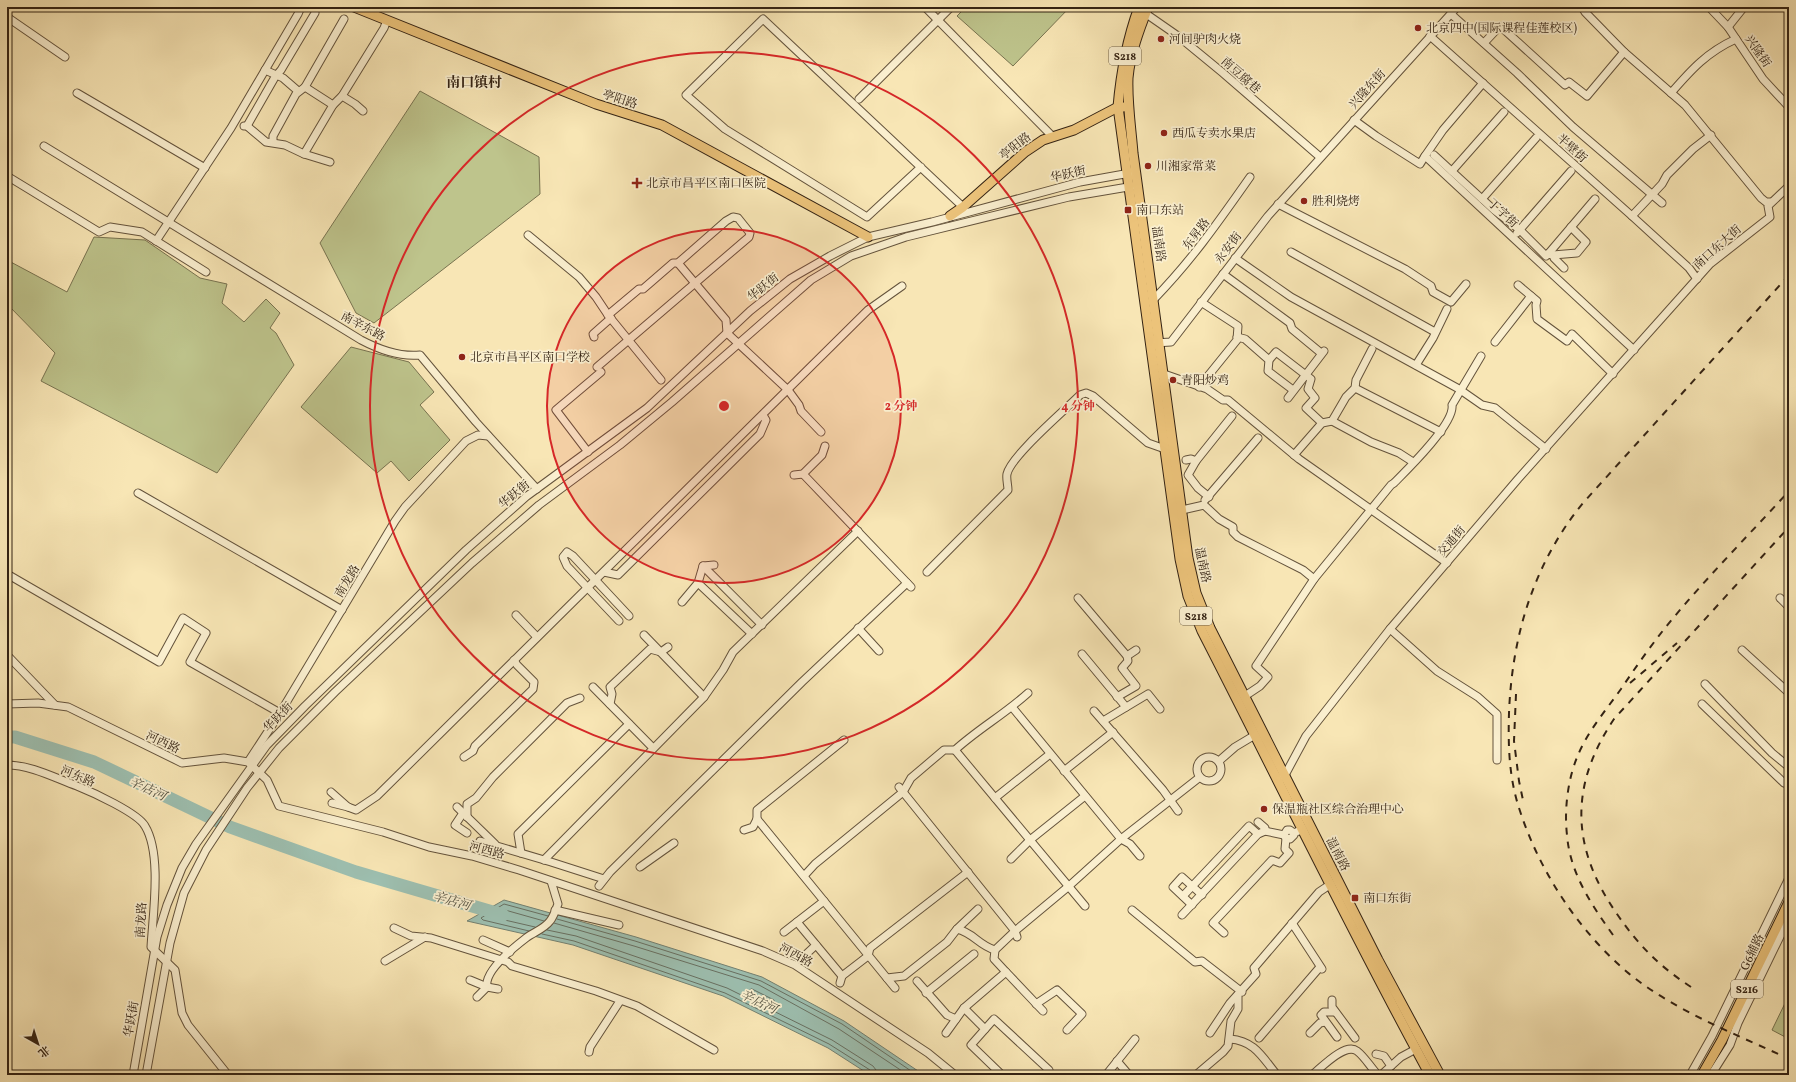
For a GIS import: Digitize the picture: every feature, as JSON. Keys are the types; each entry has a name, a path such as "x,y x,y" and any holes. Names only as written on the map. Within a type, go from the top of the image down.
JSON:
{"main road":[{"name":"亭阳路","path":"354,7 596,104 662,126 868,236"},
{"name":"温南路","path":"1132,173 1128,107 1128,77 1142,9"},
{"name":"温南路","path":"1142,9 1130,34 1121,76 1118,107 1132,173 1156,343 1164,374 1188,558 1196,593 1210,628 1245,696 1303,829 1384,990 1430,1075"},
{"name":"亭阳路","path":"950,216 963,207 1024,152 1043,140 1074,130 1118,107 1128,107"},
{"name":"温南路","path":"1134,186 1154,299 1156,343 1165,448 1180,559 1188,596 1202,632 1255,735 1281,777 1440,1075"},
{"name":"G6辅路","path":"1702,1075 1722,1040 1789,902"}],"street":[{"path":"156,241 231,128 301,7"},
{"path":"925,7 1053,137"},
{"path":"859,100 951,7"},
{"name":"兴隆东街","path":"1320,157 1457,7"},
{"path":"1582,7 1624,52 1685,105 1761,198 1766,202 1771,202 1789,186"},
{"name":"兴隆街","path":"1710,7 1728,27 1763,79 1789,107"},
{"path":"1728,27 1744,7"},
{"name":"南豆腐巷","path":"1142,9 1223,73 1320,157"},
{"path":"315,13 246,126 260,136 262,140 289,146 304,154 330,162"},
{"path":"1450,14 1551,104 1573,127 1662,203"},
{"path":"7,18 65,57"},
{"path":"273,142 273,136 298,91 305,87 344,19"},
{"path":"304,154 333,105 342,96 384,28 387,20"},
{"path":"921,168 867,217 725,129 686,95 763,20 963,207"},
{"path":"1484,43 1500,26 1565,85 1569,82 1587,96 1624,52"},
{"name":"半壁街","path":"1430,36 1632,216 1689,268 1697,279"},
{"path":"1671,93 1698,63 1726,44 1736,40"},
{"path":"265,70 278,75 298,91"},
{"path":"1354,120 1420,164 1443,130 1483,84"},
{"path":"305,87 333,105"},
{"path":"77,93 204,168"},
{"path":"342,96 355,104 362,112"},
{"path":"1452,171 1504,112"},
{"path":"1632,216 1662,184 1671,171 1693,149 1711,135"},
{"path":"1482,199 1536,138"},
{"name":"南辛东路","path":"44,146 361,340 378,348 412,355 420,355 488,436 537,489"},
{"path":"1434,155 1482,199 1520,230 1546,256 1551,254 1577,253 1586,242 1571,227"},
{"name":"丁字街","path":"1425,156 1634,350"},
{"name":"永安街","path":"1156,343 1171,342 1222,274 1278,204 1320,157"},
{"path":"1512,237 1520,230 1571,171"},
{"name":"华跃街","path":"133,1075 155,950 167,905 182,868 196,844 237,786 250,764 267,745 305,706 466,550 537,489 647,408 750,312 790,279 830,256 868,236 1080,182 1132,173"},
{"path":"7,176 99,232 110,227 142,232 206,272"},
{"name":"东昇路","path":"1154,299 1180,272 1208,238 1250,177"},
{"name":"华跃街","path":"146,1075 170,943 184,893 206,850 247,788 279,748 335,692 472,563 539,505 620,445 666,407 811,280 851,256 906,237 1069,197 1134,186"},
{"path":"1551,254 1571,227 1596,199"},
{"name":"南口东大街","path":"1655,327 1710,264 1770,217 1768,206 1771,202"},
{"path":"1278,204 1405,269 1431,286 1433,292 1451,302 1466,284"},
{"path":"588,452 556,410 599,370 628,340 749,237 750,233 738,218 732,217 726,221 678,262 674,263 643,289 639,289 593,334 594,337"},
{"path":"528,235 579,277 596,297 609,317 661,380"},
{"path":"1291,252 1435,332"},
{"path":"1551,254 1564,268"},
{"path":"1235,258 1291,297 1459,389 1461,392 1482,405 1495,408 1546,449"},
{"path":"678,262 726,320 728,333 788,390 800,405 801,411 821,432"},
{"path":"1222,274 1290,323 1292,329 1323,352 1288,398"},
{"path":"1518,285 1537,301 1537,319 1567,341 1572,334 1613,374"},
{"path":"332,803 356,810 373,799 578,595 588,589 868,310 902,286"},
{"path":"1495,342 1531,296"},
{"path":"1199,387 1237,340 1238,326 1201,302"},
{"path":"1416,365 1447,309"},
{"name":"交通街","path":"1281,777 1306,736 1390,629 1546,449 1655,327"},
{"path":"1237,337 1245,339 1269,360"},
{"path":"1332,421 1346,397 1355,388 1356,380 1372,350"},
{"path":"1293,390 1268,371 1269,360 1276,352 1311,379 1308,389 1315,398 1306,408 1322,423"},
{"path":"1245,696 1260,686 1268,677 1256,666 1314,579 1391,485 1441,432 1453,410 1452,405 1481,356"},
{"path":"1164,374 1207,389 1222,400 1228,400 1294,455 1447,563"},
{"path":"1355,388 1441,432"},
{"path":"927,572 1008,490 1007,475 1012,464 1048,425 1080,395 1086,393 1093,396 1148,443 1165,448"},
{"path":"604,572 618,575 760,434 766,420 763,414"},
{"path":"1209,497 1198,488 1188,475 1196,461 1232,416"},
{"path":"1294,455 1322,423 1332,421 1371,442 1399,453 1414,462"},
{"name":"南龙路","path":"250,764 395,521 405,507 466,440 478,435 488,436"},
{"path":"1204,505 1204,502 1258,438"},
{"path":"794,475 803,474 822,455 825,446"},
{"path":"1186,460 1191,459 1196,461"},
{"path":"599,886 610,872 706,776 858,628 909,585 803,474"},
{"path":"138,492 342,610"},
{"path":"1182,510 1204,505"},
{"path":"1204,505 1219,519 1232,527 1233,532 1238,537 1303,570 1314,579"},
{"path":"544,860 704,697 723,670 733,652 858,531"},
{"path":"619,621 567,566 563,557 567,552 573,556 628,616"},
{"path":"703,566 714,565"},
{"path":"703,566 762,625"},
{"path":"682,602 698,583 703,566"},
{"path":"7,574 159,662 183,618 206,633 190,662 280,713"},
{"path":"698,583 752,634"},
{"path":"1078,598 1127,656 1128,662 1122,668 1136,686 1117,697"},
{"path":"1780,598 1789,607"},
{"path":"516,615 537,637"},
{"path":"858,628 879,651"},
{"path":"1390,629 1437,671 1478,697 1496,714 1497,760"},
{"path":"644,634 704,697"},
{"path":"661,652 668,647"},
{"path":"610,704 612,694 610,687 650,649 661,652"},
{"path":"1127,656 1136,650"},
{"path":"1742,650 1789,693"},
{"path":"1082,654 1126,707"},
{"path":"7,655 55,705"},
{"path":"464,757 473,751 475,746 533,689 534,682 514,660"},
{"path":"1705,684 1772,753 1789,767"},
{"path":"593,687 653,748"},
{"path":"804,876 815,864 944,750 955,750 973,734 1012,707 1028,693"},
{"path":"1103,721 1148,694 1160,709"},
{"path":"467,833 456,825 465,815 467,804 476,798 493,777 567,703 580,698"},
{"name":"河西路","path":"7,704 38,703 68,707 182,763 224,758 250,764 267,780 279,806 383,832 429,847 472,856 551,880 763,951 795,965 928,1054 955,1075"},
{"path":"1702,704 1784,783 1789,784"},
{"path":"1012,707 1120,839 1130,844 1140,856"},
{"path":"1094,710 1178,811"},
{"path":"521,853 518,834 629,724"},
{"path":"1064,771 1113,732"},
{"path":"1219,761 1235,747 1255,735"},
{"path":"744,830 752,827 757,820 757,810 844,740"},
{"path":"955,750 1085,906"},
{"path":"995,798 1050,754"},
{"path":"1212,757 1219,761 1221,769 1218,777 1207,782 1200,777 1197,774 1197,766 1201,760 1212,757"},
{"name":"河东路","path":"7,765 30,768 85,790 137,817"},
{"path":"1043,1011 994,959 995,950 1016,934 1120,839 1200,777"},
{"path":"901,789 1016,934"},
{"path":"331,792 348,807"},
{"path":"1011,859 1030,840 1085,796"},
{"path":"457,807 496,846"},
{"name":"南龙路","path":"137,817 145,825 154,844 155,878 151,947 175,970 182,1013 188,1025 228,1075"},
{"path":"757,820 895,988"},
{"path":"1182,915 1262,833 1264,828 1258,822"},
{"path":"1183,896 1249,826 1262,833 1285,837"},
{"path":"1224,933 1212,923 1272,860 1280,864 1289,853 1285,849 1285,837 1287,830 1294,833 1303,829"},
{"path":"480,841 604,880"},
{"path":"640,867 674,843"},
{"path":"797,922 816,945 841,980 868,956 870,948 968,872"},
{"path":"1192,905 1173,887 1182,876 1202,895"},
{"path":"1690,1075 1712,1036 1789,878"},
{"path":"477,997 487,987 491,972 501,960 527,938 539,932 551,920 558,904 551,880"},
{"path":"1210,1033 1230,1002 1240,994 1256,974 1254,968 1318,892 1331,884"},
{"path":"784,932 824,901"},
{"path":"887,978 904,976 947,942 957,929 978,909"},
{"path":"556,910 619,925"},
{"path":"1132,910 1195,962 1202,961 1240,994"},
{"path":"1711,1075 1730,1045 1738,1023 1789,918"},
{"path":"1259,1038 1266,1033 1321,968 1292,923"},
{"path":"394,928 411,936 425,937 508,962 512,966 596,991 637,1006 714,1050"},
{"path":"957,929 967,931 986,947 995,950"},
{"path":"385,961 425,937"},
{"path":"484,940 510,952"},
{"path":"794,952 802,958 816,945"},
{"path":"926,993 974,954"},
{"path":"946,1033 964,1008 1006,972"},
{"path":"470,980 487,987 498,989"},
{"path":"917,981 947,1015 956,1019"},
{"path":"1036,1004 1057,990 1082,1014 1067,1030"},
{"path":"1196,1075 1228,1046 1231,1021 1238,1009 1240,994"},
{"path":"1332,1000 1332,1007 1335,1012 1356,1037 1351,1041 1351,1048"},
{"path":"589,1052 590,1047 620,1001"},
{"path":"964,1008 985,1029"},
{"path":"1335,1012 1324,1012 1321,1015 1337,1037"},
{"path":"1002,1075 971,1045 994,1019 1049,1070"},
{"path":"1310,1033 1320,1023 1325,1022"},
{"path":"1230,1039 1249,1043 1277,1075"},
{"path":"1110,1074 1118,1061 1135,1040"},
{"path":"1312,1075 1341,1052 1351,1048 1357,1051 1378,1075"},
{"path":"1381,1075 1401,1057 1416,1049"},
{"path":"1376,1054 1384,1056 1391,1066"},
{"path":"1118,1061 1129,1075"}],"green space":[{"path":"966,7 1070,7 1013,66 957,16"},
{"path":"420,91 539,157 540,194 374,323 356,313 320,243"},
{"path":"94,237 145,240 200,278 227,284 222,303 244,322 266,299 280,313 270,328 276,333 294,365 217,473 41,381 55,353 7,304 7,260 67,292"},
{"path":"351,347 409,362 434,392 420,405 450,440 409,481 391,461 377,473 301,407"},
{"path":"1789,995 1789,1039 1772,1030"}],"water":[{"path":"504,900 636,937 762,977 844,1021 924,1075 870,1075 828,1048 723,996 573,945 467,921"}],"waterway":[{"name":"辛店河","path":"7,737 15,737 94,762 230,827 356,872 503,915"}],"railway":[{"path":"1789,275 1583,503 1566,526 1551,550 1529,601 1515,656 1509,713 1511,775 1516,799 1528,834 1550,878 1563,899 1592,938 1627,972 1664,998 1684,1010 1789,1059"},
{"path":"1613,935 1583,888 1572,862 1569,849 1566,825 1567,804 1569,784 1578,755 1598,721 1665,628 1711,575 1789,491"},
{"path":"1691,987 1650,955 1633,936 1617,914 1602,889 1591,865 1584,841 1581,817 1583,793 1589,768 1599,744 1614,719 1789,527"},
{"path":"1630,683 1677,643"},
{"path":"1516,694 1514,741 1519,781 1524,805"}],"place":[{"name":"北京四中(国际课程佳莲校区)","path":"1418,28"},
{"name":"河间驴肉火烧","path":"1161,39"},
{"name":"西瓜专卖水果店","path":"1164,133"},
{"name":"川湘家常菜","path":"1148,166"},
{"name":"北京市昌平区南口医院","path":"637,183"},
{"name":"胜利烧烤","path":"1304,201"},
{"name":"南口东站","path":"1128,210"},
{"name":"北京市昌平区南口学校","path":"462,357"},
{"name":"青阳炒鸡","path":"1173,380"},
{"name":"保温瓶社区综合治理中心","path":"1264,809"},
{"name":"南口东街","path":"1355,898"}],"district":[{"name":"南口镇村","path":"474,82"}]}
